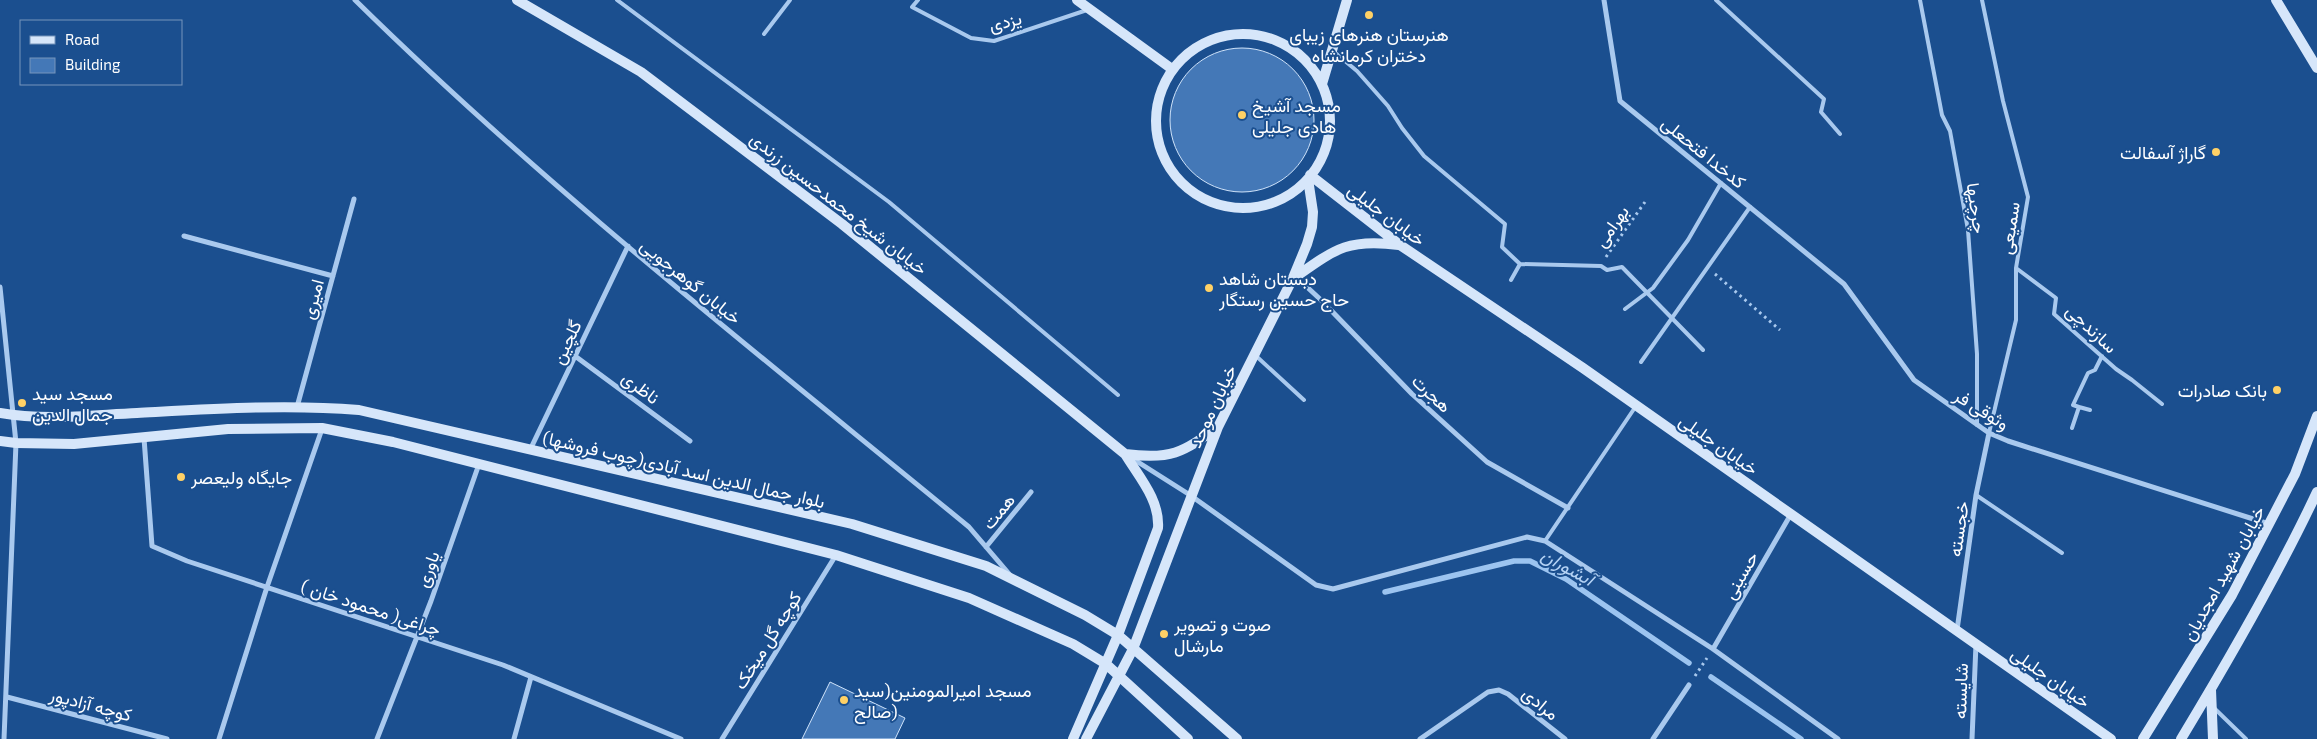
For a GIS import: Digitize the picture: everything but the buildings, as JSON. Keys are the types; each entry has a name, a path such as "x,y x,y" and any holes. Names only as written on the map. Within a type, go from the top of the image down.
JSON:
{"main road":[{"name":"خیابان شیخ محمدحسین زرندی","path":"517,0 641,72 842,224 1125,454"},
{"path":"1076,0 1172,69"},
{"path":"1322,84 1347,0"},
{"path":"2277,1 2317,68"},
{"path":"1238,33 1264,36 1288,46 1308,62 1322,84 1329,108 1329,133 1322,158 1309,177 1281,199 1256,207 1231,207 1223,205 1206,200 1185,186 1168,167 1159,143 1156,117 1160,92 1172,69 1190,51 1213,38 1238,33"},
{"name":"خیابان جلیلی","path":"1309,177 1400,245 1792,514 2111,739"},
{"name":"خیابان موحد","path":"1086,739 1133,649 1190,494 1218,427 1293,278 1312,227 1313,212 1309,177"},
{"path":"1293,278 1339,249 1366,242 1400,245"},
{"name":"بلوار جمال الدین اسد آبادی(چوب فروشها)","path":"0,413 13,416 65,417 234,408 298,407 368,412 852,524 986,566 1085,615 1118,635 1237,739"},
{"name":"خیابان شهید امجدیان","path":"2143,739 2232,595 2294,474 2317,416"},
{"path":"1125,454 1149,457 1168,456 1189,448 1218,427"},
{"path":"0,441 74,444 228,429 322,428 362,435 479,464 836,554 969,598 1073,644 1106,664 1188,739"},
{"path":"1073,739 1118,635 1158,528 1159,516 1156,504 1125,454"},
{"path":"2182,739 2294,542 2317,492"},
{"path":"2211,690 2213,739"}],"street":[{"name":"خیابان گوهرجویی","path":"355,0 413,57 628,246 968,527 1013,579"},
{"name":"کدخدا فتحعلی","path":"1604,0 1620,101 1750,207"},
{"name":"امیری","path":"298,407 354,199"},
{"name":"وثوقی فر","path":"1750,207 1844,284 1914,380 1989,433 2008,441 2270,524"},
{"path":"184,236 333,276"},
{"name":"گلچین","path":"530,450 628,246"},
{"name":"هجرت","path":"1293,278 1307,287 1321,300 1412,394 1487,462 1568,508"},
{"path":"0,287 16,443 4,739"},
{"name":"ناظری","path":"575,356 690,441"},
{"path":"219,739 267,587 322,428"},
{"name":"خجسته","path":"1957,630 1976,495 1989,433"},
{"name":"چراغی( محمود خان )","path":"144,437 152,546 187,561 503,665 681,739"},
{"path":"1125,454 1190,494 1316,585 1333,589 1527,537 1545,541 1713,649 1838,739"},
{"name":"یاوری","path":"377,739 431,600 479,464"},
{"name":"همت","path":"986,547 1031,492"},
{"name":"حسینی","path":"1713,649 1792,514"},
{"name":"کوچه گل میخک","path":"722,739 836,554"},
{"name":"شایسته","path":"1972,739 1976,644"},
{"path":"514,739 531,677"},
{"path":"1653,739 1689,685"},
{"name":"مرادی","path":"1420,739 1488,692 1499,690 1508,694 1565,739"},
{"name":"کوچه آزادپور","path":"7,696 167,739"}],"lane":[{"path":"617,0 889,202 1118,395"},
{"path":"764,34 790,0"},
{"name":"یزدی","path":"918,0 912,7 971,38 994,41 1089,9"},
{"path":"1716,0 1824,99 1821,112 1840,134"},
{"name":"چرچیها","path":"1920,0 1942,115 1950,131 1968,230 1978,354 1977,425"},
{"name":"سمیعی","path":"1982,0 2003,101 2028,197 2016,268 2016,320 1989,433"},
{"path":"1332,50 1357,71 1388,106 1424,156 1504,224 1502,247 1520,264 1601,266 1607,270 1622,267 1703,350"},
{"path":"1625,309 1653,288 1688,240 1721,183"},
{"name":"کدخدا فتحعلی","path":"1641,362 1750,207"},
{"path":"1511,280 1520,264"},
{"name":"سازندچی","path":"2016,268 2056,298 2054,314 2102,356 2162,404"},
{"path":"1254,354 1304,400"},
{"path":"2090,410 2073,405 2088,373 2095,370 2102,356"},
{"path":"1545,541 1636,406"},
{"path":"2072,428 2079,407"},
{"path":"1976,495 2062,553"},
{"path":"2211,706 2246,739"}],"path":[{"name":"بهرامی","path":"1601,266 1612,247 1645,202"},
{"path":"1707,267 1780,330"},
{"path":"1689,685 1713,649"}],"waterway":[{"name":"آبشوران","path":"1385,592 1514,561 1530,561 1566,579 1689,663"},
{"name":"آبشوران","path":"1711,677 1801,739"}],"place":[{"name":"هنرستان هنرهای زیبای دختران کرمانشاه","path":"1369,15"},
{"name":"مسجد آشیخ هادی جلیلی","path":"1242,115"},
{"name":"گاراژ آسفالت","path":"2216,152"},
{"name":"دبستان شاهد حاج حسین رستگار","path":"1209,288"},
{"name":"بانک صادرات","path":"2277,390"},
{"name":"مسجد سید جمال الدین","path":"22,403"},
{"name":"جایگاه ولیعصر","path":"181,477"},
{"name":"صوت و تصویر مارشال","path":"1164,634"},
{"name":"مسجد امیرالمومنین(سید صالح)","path":"844,700"}]}
